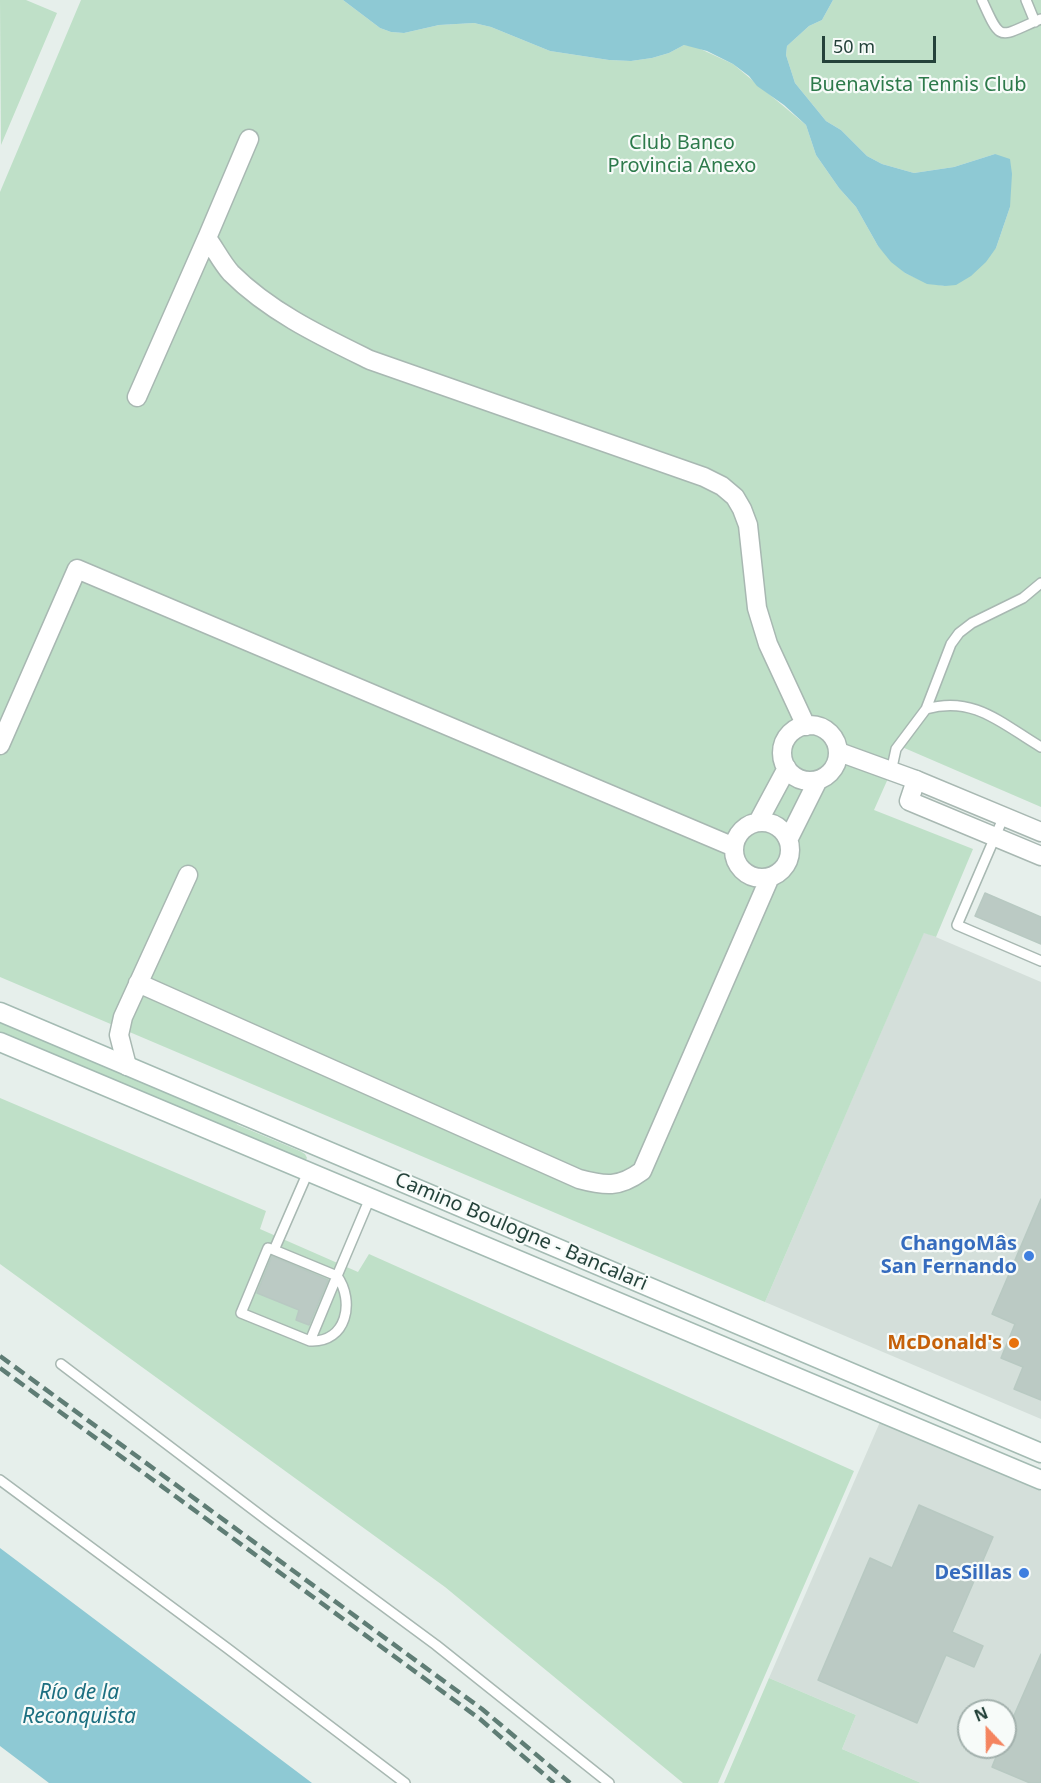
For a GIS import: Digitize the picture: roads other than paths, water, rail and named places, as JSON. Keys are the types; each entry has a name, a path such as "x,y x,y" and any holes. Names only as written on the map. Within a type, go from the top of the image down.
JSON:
{"street":[{"path":"137,397 249,139"},
{"path":"207,238 230,272 264,301 308,328 370,360 704,477 722,486 735,497 748,525 758,608 768,644 806,726"},
{"path":"0,745 77,569 734,847"},
{"path":"788,840 818,780 833,770 837,761 837,743 832,735 824,729 806,726 797,729 785,742 783,759 786,768 800,779 818,780"},
{"path":"838,752 916,780 1041,832"},
{"path":"758,822 786,768"},
{"path":"916,780 909,801 1041,856"},
{"path":"758,822 767,822 776,826 788,840 790,849 785,867 770,877 752,876 744,871 735,856 734,847 741,831 758,822"},
{"path":"127,1066 119,1035 123,1017 188,875"},
{"path":"138,983 579,1179 613,1185 626,1181 642,1171 770,877"},
{"name":"Camino Boulogne - Bancalari","path":"0,1012 1041,1453"},
{"name":"Camino Boulogne - Bancalari","path":"0,1042 1041,1480"}],"lane":[{"path":"982,0 994,28 1005,34 1038,20 1026,0"},
{"path":"891,772 896,749 926,709 951,644 959,633 972,623 1023,598 1041,583"},
{"path":"926,709 946,705 965,705 975,708 984,711 1041,747"},
{"path":"1004,816 957,926 1041,961"},
{"path":"274,1250 308,1172"},
{"path":"310,1341 370,1198"},
{"path":"268,1248 274,1250 337,1276 345,1292 346,1308 343,1322 329,1339 320,1342 310,1341 241,1313 268,1248"},
{"path":"61,1364 436,1645 609,1783"},
{"path":"0,1480 405,1783"}],"water":[{"path":"343,0 833,0 822,20 809,26 787,46 786,55 795,83 826,121 841,130 867,156 882,164 914,173 954,167 995,154 1010,159 1012,174 1010,207 996,248 986,262 971,276 956,285 927,284 905,273 891,262 878,246 856,207 839,188 816,155 806,125 733,64 707,51 684,45 652,58 631,61 609,60 550,51 491,27 474,23 439,25 404,33 391,32 380,28"},
{"name":"Río de la Reconquista","path":"0,1548 312,1783 49,1783 0,1746"}],"railway":[{"path":"0,1356 482,1709 570,1783"},
{"path":"0,1368 480,1719 554,1783"}],"place":[{"name":"ChangoMâs San Fernando","path":"1029,1256"},
{"name":"McDonald's","path":"1014,1343"},
{"name":"DeSillas","path":"1024,1573"}],"park label":[{"name":"Buenavista Tennis Club","path":"918,85"},
{"name":"Club Banco Provincia Anexo","path":"682,154"}]}
